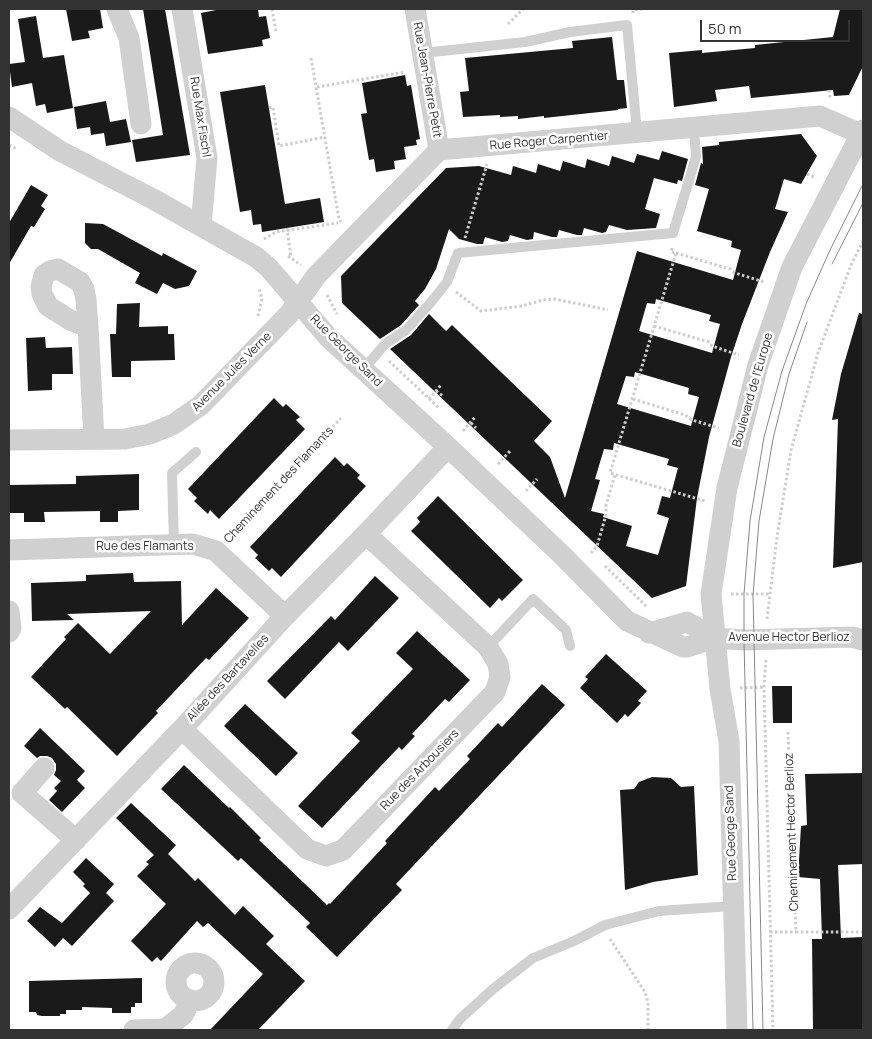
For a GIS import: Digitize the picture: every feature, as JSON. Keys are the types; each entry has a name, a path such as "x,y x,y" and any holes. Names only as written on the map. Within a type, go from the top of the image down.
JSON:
{"street":[{"path":"117,9 129,38 141,124"},
{"name":"Rue Max Fischl","path":"182,9 207,158 201,226"},
{"name":"Rue Jean-Pierre Petit","path":"415,9 439,150"},
{"name":"Rue Roger Carpentier","path":"439,150 820,116 862,132"},
{"name":"Rue George Sand","path":"9,117 60,151 256,257 268,268 328,337 562,555 627,621 649,633 687,648 715,638 720,689 729,741 737,1030"},
{"name":"Boulevard de l'Europe","path":"715,638 710,594 727,488 758,365 792,267 862,132"},
{"path":"298,302 346,231 439,150"},
{"name":"Avenue Jules Verne","path":"9,440 134,438 150,434 174,424 202,405 290,313 298,302"},
{"path":"88,327 94,439"},
{"name":"Allée des Bartavelles","path":"9,909 182,729 285,616 448,447"},
{"name":"Rue des Arbousiers","path":"182,729 307,849 326,856 343,850 495,692 500,678 499,670 498,664 488,647 366,534"},
{"name":"Rue des Flamants","path":"9,550 192,544 216,551 285,616"},
{"path":"9,611 11,628 9,632"},
{"name":"Avenue Hector Berlioz","path":"715,638 744,640 852,637 863,640"},
{"path":"44,768 22,793 76,840"},
{"path":"134,1030 165,1029 183,1015 191,1000"}],"lane":[{"path":"423,53 525,42 570,32 627,25 637,132"},
{"path":"363,370 385,344 406,330 446,284 458,253 672,233 696,156 694,128"},
{"path":"174,545 172,473 196,452"},
{"path":"488,647 533,599 566,630 570,646"},
{"path":"452,1030 460,1019 493,989 533,958 602,927 660,911 733,906"}],"path":[{"path":"272,9 276,31"},
{"path":"508,24 523,9"},
{"path":"311,58 339,219 346,231"},
{"path":"317,87 409,72"},
{"path":"829,90 830,97"},
{"path":"269,108 273,108 279,146 325,138"},
{"path":"458,253 464,240 485,171"},
{"path":"807,174 814,177"},
{"path":"261,240 276,232 287,229 346,231"},
{"path":"287,229 291,258"},
{"path":"767,622 790,450 818,353 851,265 863,241"},
{"path":"671,249 671,252 730,269 735,273 764,282"},
{"path":"676,253 610,473 705,500"},
{"path":"257,283 262,298 258,319"},
{"path":"446,284 481,311 522,306 543,300 555,299 608,310"},
{"path":"654,326 709,342 712,346 739,355"},
{"path":"429,399 441,385"},
{"path":"436,391 443,396"},
{"path":"632,399 685,414 692,420 719,428"},
{"path":"463,431 475,417"},
{"name":"Cheminement des Flamants","path":"216,551 341,418"},
{"path":"470,423 476,428"},
{"path":"498,464 510,451"},
{"path":"505,456 510,460"},
{"path":"591,553 597,546 615,475"},
{"path":"526,491 537,479"},
{"path":"738,594 770,594"},
{"path":"766,652 764,688 773,1030"},
{"name":"Cheminement Hector Berlioz","path":"788,732 796,932"},
{"path":"602,927 645,992 648,1003 648,1030"},
{"path":"770,932 863,932"}],"building":[{"path":"66,9 100,9 103,28 88,31 90,38 72,41"},
{"path":"143,9 165,9 190,155 136,162 132,140 163,135"},
{"path":"221,9 258,9 259,17 266,16 270,38 262,40 263,46 208,54 201,13"},
{"path":"840,9 863,9 863,66 849,95 834,96 833,90 751,98 749,86 715,90 717,101 674,107 669,53 702,50 702,53 755,48 755,45 833,37"},
{"path":"36,16 43,58 64,55 73,108 47,113 45,104 36,106 32,83 12,87 9,64 25,62 18,19"},
{"path":"612,37 617,80 624,80 627,108 544,118 544,116 518,119 518,116 500,117 500,115 463,117 460,92 469,91 465,58 573,48 572,41"},
{"path":"405,75 407,86 411,85 420,139 416,140 417,145 404,147 406,159 394,161 395,169 376,172 374,159 369,160 361,114 367,113 362,83"},
{"path":"265,85 285,204 320,198 324,222 262,232 261,224 253,225 251,210 240,212 220,92"},
{"path":"106,101 110,122 126,119 131,142 106,146 104,133 91,135 90,127 77,129 74,107"},
{"path":"801,134 817,156 801,184 784,179 775,209 788,212 742,324 709,437 697,498 686,586 652,598 390,349 411,335 429,314 446,331 452,325 552,421 534,441 550,457 565,498 637,251 733,280 741,250 731,247 732,241 697,231 709,189 695,185 701,163 703,164 702,147 719,145 719,142","holes":["656,299 711,315 709,321 720,324 712,353 639,331 647,303 655,304","635,372 689,388 688,394 699,397 691,426 617,404 626,376 634,377","614,443 669,459 667,465 678,468 670,498 662,496 657,514 669,518 658,555 626,546 632,526 603,517 604,514 591,511 600,480 595,479 604,449 613,450"]},
{"path":"662,151 688,159 682,181 678,180 677,184 654,178 645,209 660,214 656,228 627,230 609,225 606,232 602,233 584,228 582,235 577,235 559,230 557,237 552,237 534,232 533,239 527,240 510,235 508,241 502,242 485,237 483,244 459,239 449,229 436,269 425,289 415,301 419,305 401,325 380,339 342,303 341,276 446,168 479,166 511,175 513,166 536,173 538,164 560,171 563,161 585,168 587,159 609,166 612,156 634,163 637,154 659,160"},
{"path":"31,185 48,195 41,206 45,209 34,227 31,226 9,264 9,223"},
{"path":"85,223 103,224 162,256 163,253 197,271 189,286 175,289 163,283 157,294 135,283 140,273 98,249 91,249 85,243"},
{"path":"140,303 139,327 168,326 168,334 174,334 175,360 131,361 131,377 112,377 110,334 116,334 117,304"},
{"path":"859,313 863,314 863,562 833,568 838,419 832,420 841,374"},
{"path":"45,337 46,348 72,347 73,374 52,374 52,390 28,391 26,338"},
{"path":"274,398 283,407 286,404 300,417 296,420 305,429 219,519 210,510 208,514 194,501 197,498 188,489"},
{"path":"335,457 344,466 347,463 360,475 357,478 366,486 281,577 272,568 269,571 255,558 258,555 250,547"},
{"path":"139,474 139,510 118,511 118,522 100,522 100,511 44,512 45,522 24,522 24,513 10,513 9,485 76,484 76,476"},
{"path":"438,496 523,580 502,601 499,598 490,608 411,531 420,522 417,518"},
{"path":"133,573 134,582 181,581 182,625 216,588 249,618 209,660 206,658 117,756 67,707 65,709 31,677 78,623 110,654 151,611 67,614 74,620 32,621 31,583 86,581 86,575"},
{"path":"375,576 399,598 348,651 339,642 285,699 267,681 331,616 335,620"},
{"path":"417,631 470,680 449,702 445,699 412,734 415,736 402,750 399,747 322,828 298,806 360,741 351,733 413,669 396,653"},
{"path":"606,654 647,691 638,701 641,703 628,717 625,714 617,723 580,688 588,679 585,677"},
{"path":"542,684 565,705 396,884 402,890 337,957 306,927 310,923 241,858 238,861 161,789 184,765 230,807 261,838 259,840 327,905 387,843 385,841 435,787 439,791 470,759 467,756 498,723 502,727"},
{"path":"772,686 792,686 792,723 773,723"},
{"path":"245,704 298,753 276,776 224,726"},
{"path":"40,728 85,771 77,780 85,788 62,812 49,800 57,791 54,788 61,781 54,775 56,764 52,758 47,756 37,758 24,746"},
{"path":"863,773 863,864 838,865 841,938 863,937 863,1029 813,1030 812,939 822,939 820,879 798,877 801,826 807,825 805,774"},
{"path":"652,777 671,778 681,787 694,786 698,875 653,882 625,890 620,790 634,789 639,782"},
{"path":"131,803 176,845 168,854 195,881 198,878 235,915 243,906 274,936 266,944 305,981 258,1030 210,1030 263,974 208,923 203,927 197,921 161,961 157,957 152,962 131,941 166,904 137,876 149,864 146,862 154,855 116,818"},
{"path":"86,858 114,884 106,893 114,901 72,946 63,938 55,947 27,921 40,907 62,923 90,893 83,886 85,884 73,872"},
{"path":"142,978 142,1003 135,1003 135,1007 131,1007 131,1013 112,1013 112,1008 82,1007 82,1010 66,1010 66,1014 60,1014 60,1016 42,1016 37,1015 36,1012 29,1012 29,981"}],"tram line":[{"path":"753,1030 744,640 744,594 750,521 764,437 782,371 806,304 863,184"},
{"path":"832,264 863,203"},
{"path":"763,1030 753,595 759,521 773,439 789,374 807,322"}]}
